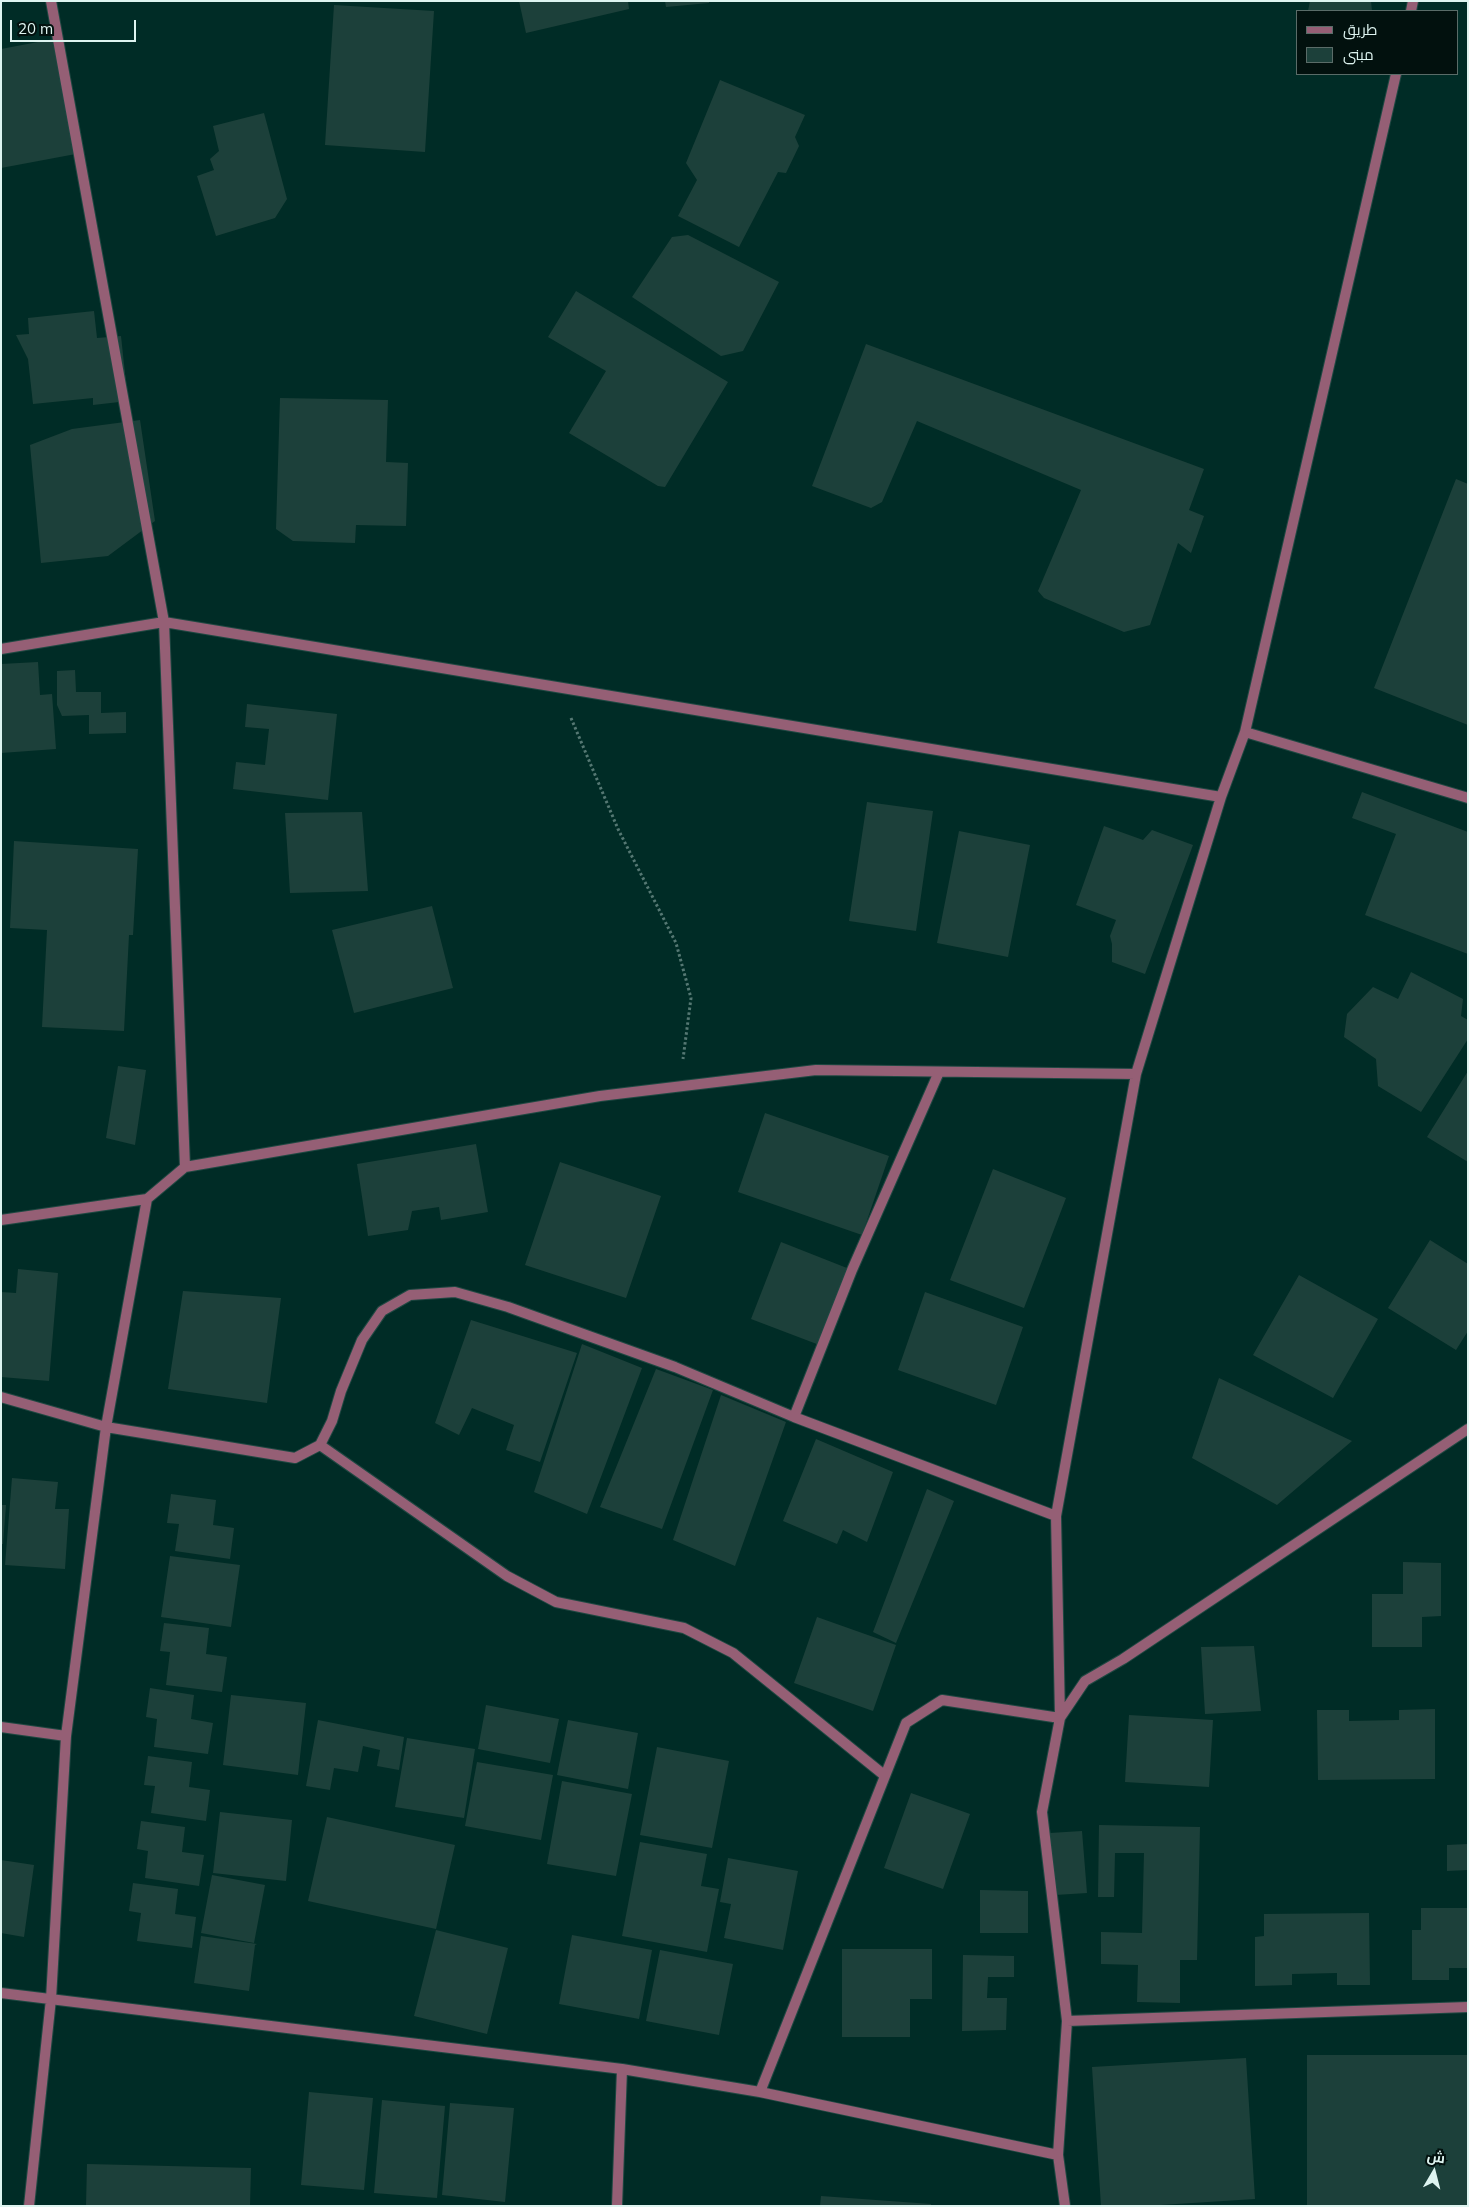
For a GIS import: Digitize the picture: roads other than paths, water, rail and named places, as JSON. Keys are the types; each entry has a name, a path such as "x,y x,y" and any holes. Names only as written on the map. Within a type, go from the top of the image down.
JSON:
{"street":[{"path":"51,1 164,622 185,1167"},
{"path":"1065,2206 1058,2155 1067,2021 1042,1812 1060,1718 1056,1516 1136,1074 1221,797 1245,732 1396,75"},
{"path":"1,649 164,622 1221,797"},
{"path":"1245,732 1468,798"},
{"path":"1,1220 147,1199 185,1167 600,1096 816,1070 1136,1074"},
{"path":"794,1417 852,1270 939,1072"},
{"path":"29,2206 51,1999 66,1736 106,1427 147,1199"},
{"path":"1,1396 106,1427 295,1458 320,1445 332,1421 341,1391 362,1340 382,1310 410,1295 455,1292 508,1307 675,1366 794,1417 1056,1516"},
{"path":"1060,1718 1085,1681 1123,1659 1468,1428"},
{"path":"320,1445 507,1576 556,1602 684,1628 733,1653 884,1775"},
{"path":"760,2092 884,1775 906,1724 942,1700 1060,1718"},
{"path":"1,1727 66,1736"},
{"path":"1,1993 622,2069 760,2092 1058,2155"},
{"path":"1067,2021 1468,2007"},
{"path":"617,2206 622,2069"}]}
